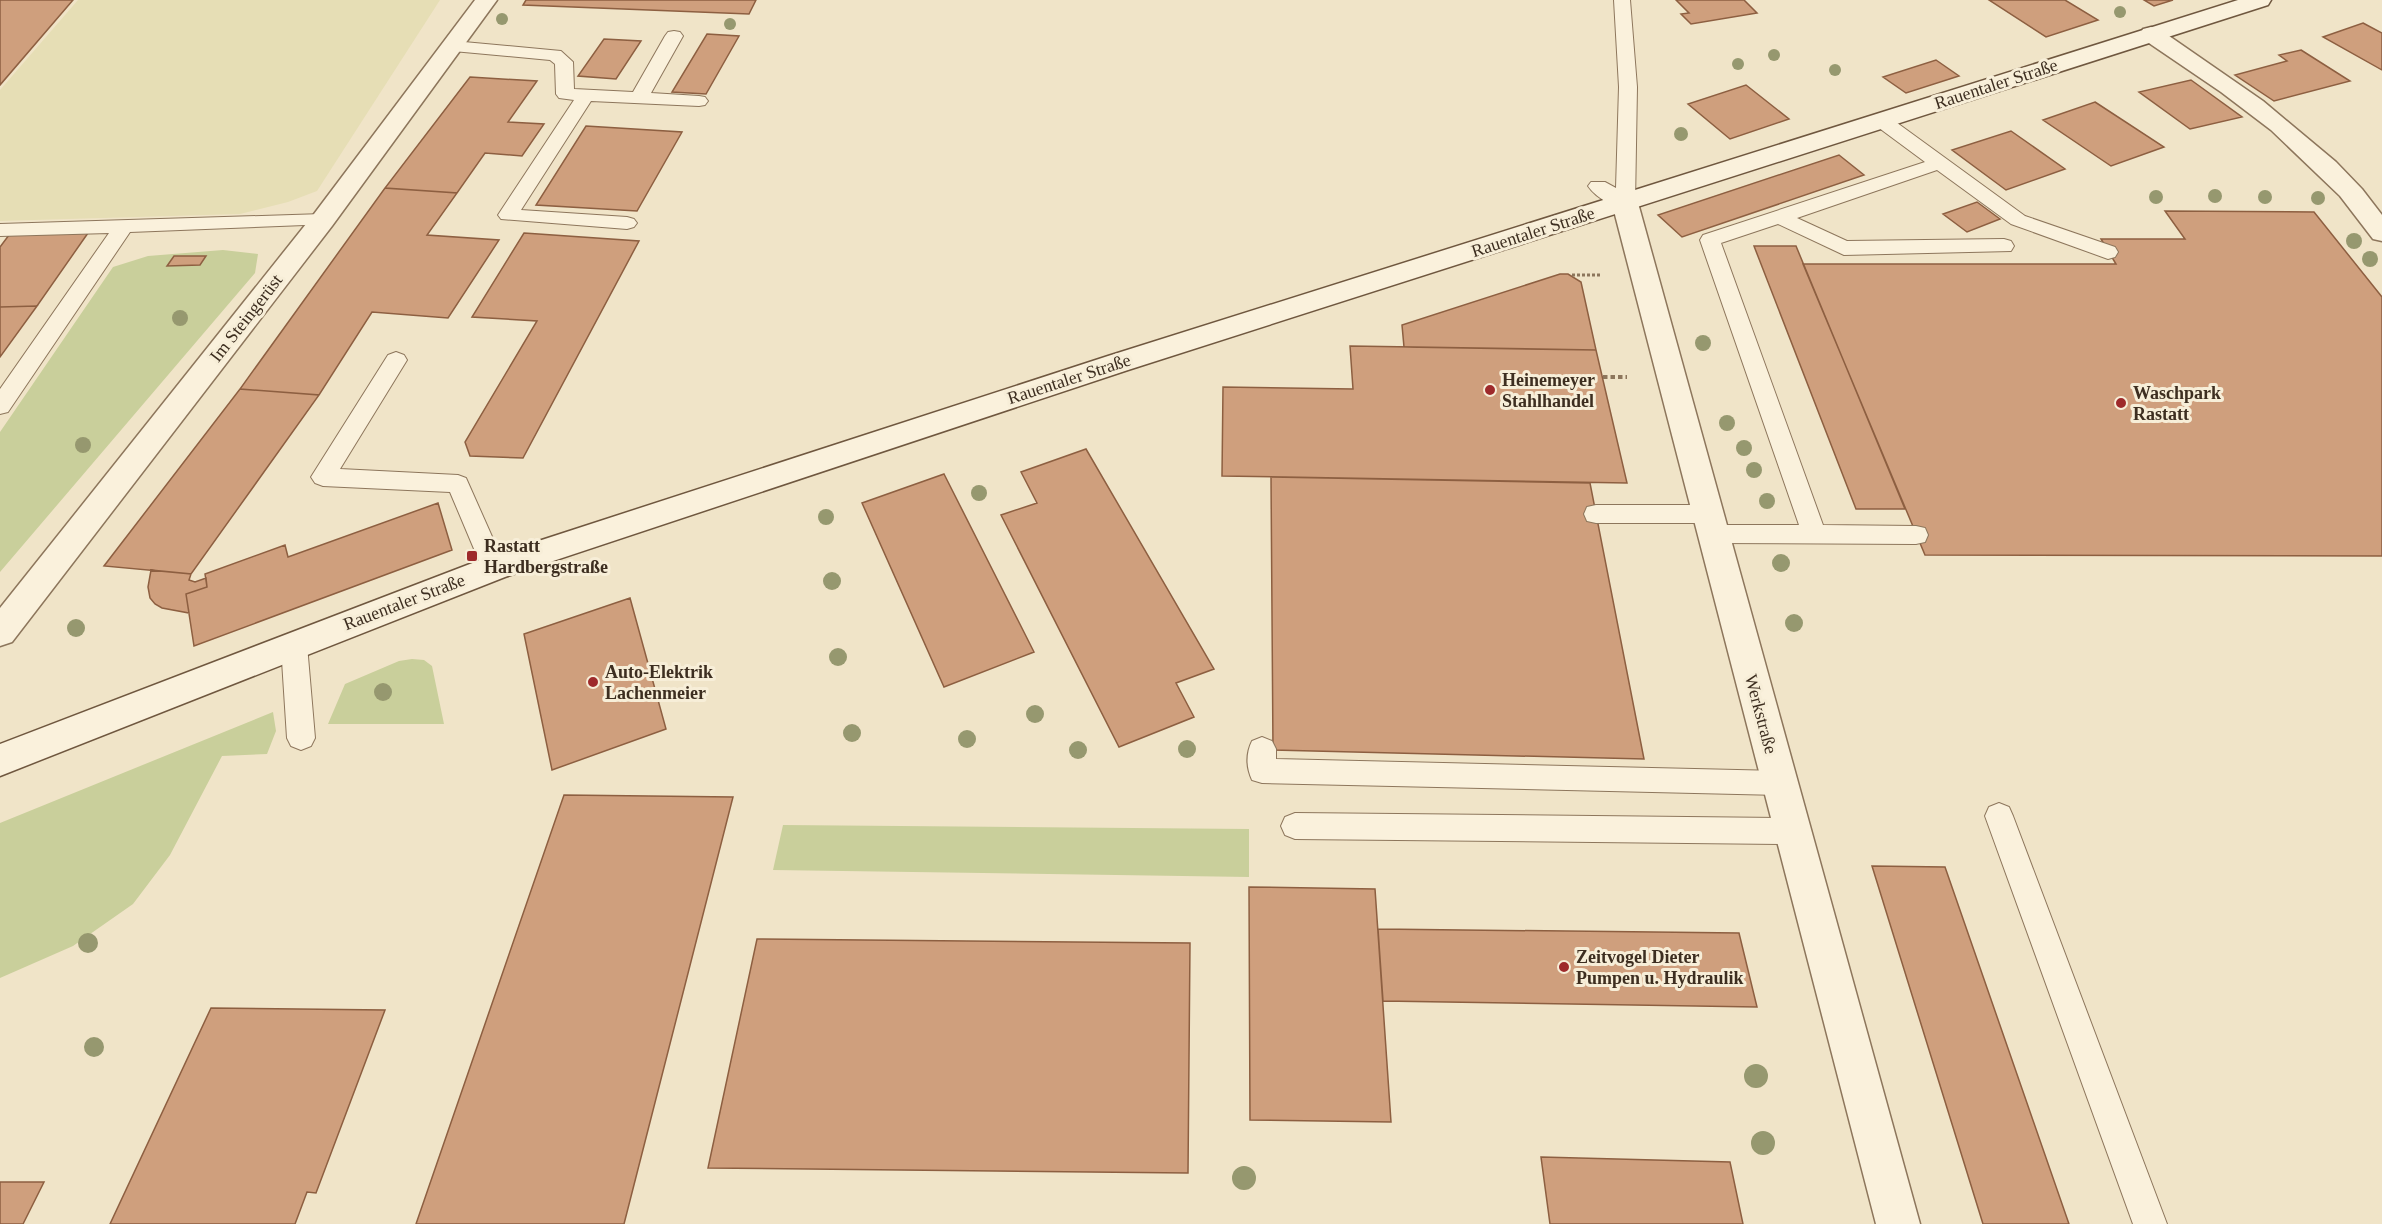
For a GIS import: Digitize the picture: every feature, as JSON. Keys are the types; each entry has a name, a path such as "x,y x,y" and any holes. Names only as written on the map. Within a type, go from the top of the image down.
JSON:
{"street":[{"name":"Im Steingerüst","path":"0,632 323,220 486,0"},
{"name":"Rauentaler Straße","path":"0,760 494,568 1118,363 1611,194 1882,121 2260,0"},
{"path":"2151,34 2225,83 2295,138 2349,190 2382,233"},
{"name":"Werkstraße","path":"1611,194 1710,524 1898,1224"}],"lane":[{"path":"1611,194 1628,87 1622,0"},
{"path":"639,98 674,36"},
{"path":"453,46 555,55 564,62 565,94 699,101"},
{"path":"586,95 508,215 627,223"},
{"path":"1882,121 2018,220 2108,252"},
{"path":"1814,534 1710,240 1940,163"},
{"path":"1780,217 1844,248 2004,246"},
{"path":"0,230 323,220"},
{"path":"0,406 124,226"},
{"path":"396,360 323,477 458,484 494,568"},
{"path":"1596,514 1814,534 1916,535"},
{"path":"294,645 301,738"},
{"path":"1262,749 1262,771 1780,783"},
{"path":"2000,816 2150,1224"},
{"path":"1295,826 1792,831"}],"shaded area":[{"path":"78,0 440,0 317,191 288,202 240,214 0,221 0,90"}],"green space":[{"path":"223,250 258,254 255,273 0,572 0,432 113,267 148,256"},
{"path":"424,660 432,666 444,724 328,724 345,684 399,661"},
{"path":"273,712 276,731 267,754 222,756 170,855 133,904 73,946 0,978 0,823"},
{"path":"783,825 1249,829 1249,877 773,870"}],"building":[{"path":"0,0 73,0 0,85"},
{"path":"526,0 756,0 749,14 523,5"},
{"path":"1676,0 1744,0 1757,13 1691,24 1681,14 1689,13"},
{"path":"1989,0 2065,0 2098,20 2046,37"},
{"path":"2144,0 2173,0 2154,6"},
{"path":"2363,23 2382,33 2382,70 2323,37"},
{"path":"707,34 739,36 706,94 672,92"},
{"path":"604,39 641,41 616,79 578,76"},
{"path":"2301,50 2350,81 2274,101 2235,75 2287,61 2279,55"},
{"path":"1936,60 1959,76 1906,93 1883,77"},
{"path":"470,77 537,81 508,122 544,124 522,156 485,153 457,193 385,188"},
{"path":"2191,80 2242,117 2190,129 2139,92"},
{"path":"1746,85 1789,119 1730,139 1688,104"},
{"path":"2095,102 2164,147 2111,166 2043,120"},
{"path":"586,126 682,132 637,211 536,205"},
{"path":"2011,131 2065,169 2006,190 1952,150"},
{"path":"1839,155 1864,175 1682,237 1658,215"},
{"path":"385,188 457,193 427,235 499,240 448,318 372,312 319,395 240,389"},
{"path":"1977,202 2000,219 1967,232 1943,214"},
{"name":"Waschpark Rastatt","path":"2165,211 2314,212 2382,297 2382,556 1925,555 1803,264 2116,264 2101,239 2185,239"},
{"path":"88,233 37,306 0,307 0,247 9,235"},
{"path":"524,233 639,241 523,458 470,456 465,442 537,321 472,317"},
{"path":"1754,246 1796,246 1905,509 1856,509"},
{"path":"174,256 206,256 200,265 167,266"},
{"path":"1560,274 1568,274 1581,282 1596,350 1404,347 1402,325"},
{"path":"37,306 0,357 0,307"},
{"path":"1350,346 1596,350 1627,483 1222,476 1223,387 1353,389"},
{"path":"240,389 319,395 191,574 104,566"},
{"path":"1086,449 1214,669 1176,683 1194,717 1119,747 1001,515 1037,503 1021,472"},
{"path":"944,474 1034,652 944,687 862,503"},
{"path":"1271,477 1590,483 1644,759 1273,750"},
{"path":"438,503 452,550 194,646 186,594 207,587 205,574 285,545 288,557"},
{"path":"151,570 191,574 189,580 195,582 206,578 207,587 186,594 189,613 162,608 150,598 148,587"},
{"name":"Auto-Elektrik Lachenmeier","path":"630,598 666,729 552,770 524,634"},
{"path":"564,795 733,797 624,1224 416,1224"},
{"path":"1872,866 1945,867 2069,1224 1983,1224"},
{"path":"1249,887 1375,889 1391,1122 1250,1120"},
{"name":"Zeitvogel Dieter Pumpen u. Hydraulik","path":"1378,929 1739,933 1757,1007 1383,1001"},
{"path":"757,939 1190,943 1188,1173 708,1168"},
{"path":"211,1008 385,1010 316,1193 307,1192 295,1224 110,1224"},
{"path":"1541,1157 1730,1162 1743,1224 1550,1224"},
{"path":"0,1182 44,1182 23,1224 0,1224"}],"place":[{"name":"Heinemeyer Stahlhandel","path":"1490,390"},
{"name":"Waschpark Rastatt","path":"2121,403"},
{"name":"Rastatt Hardbergstraße","path":"472,556"},
{"name":"Auto-Elektrik Lachenmeier","path":"593,682"},
{"name":"Zeitvogel Dieter Pumpen u. Hydraulik","path":"1564,967"}]}
